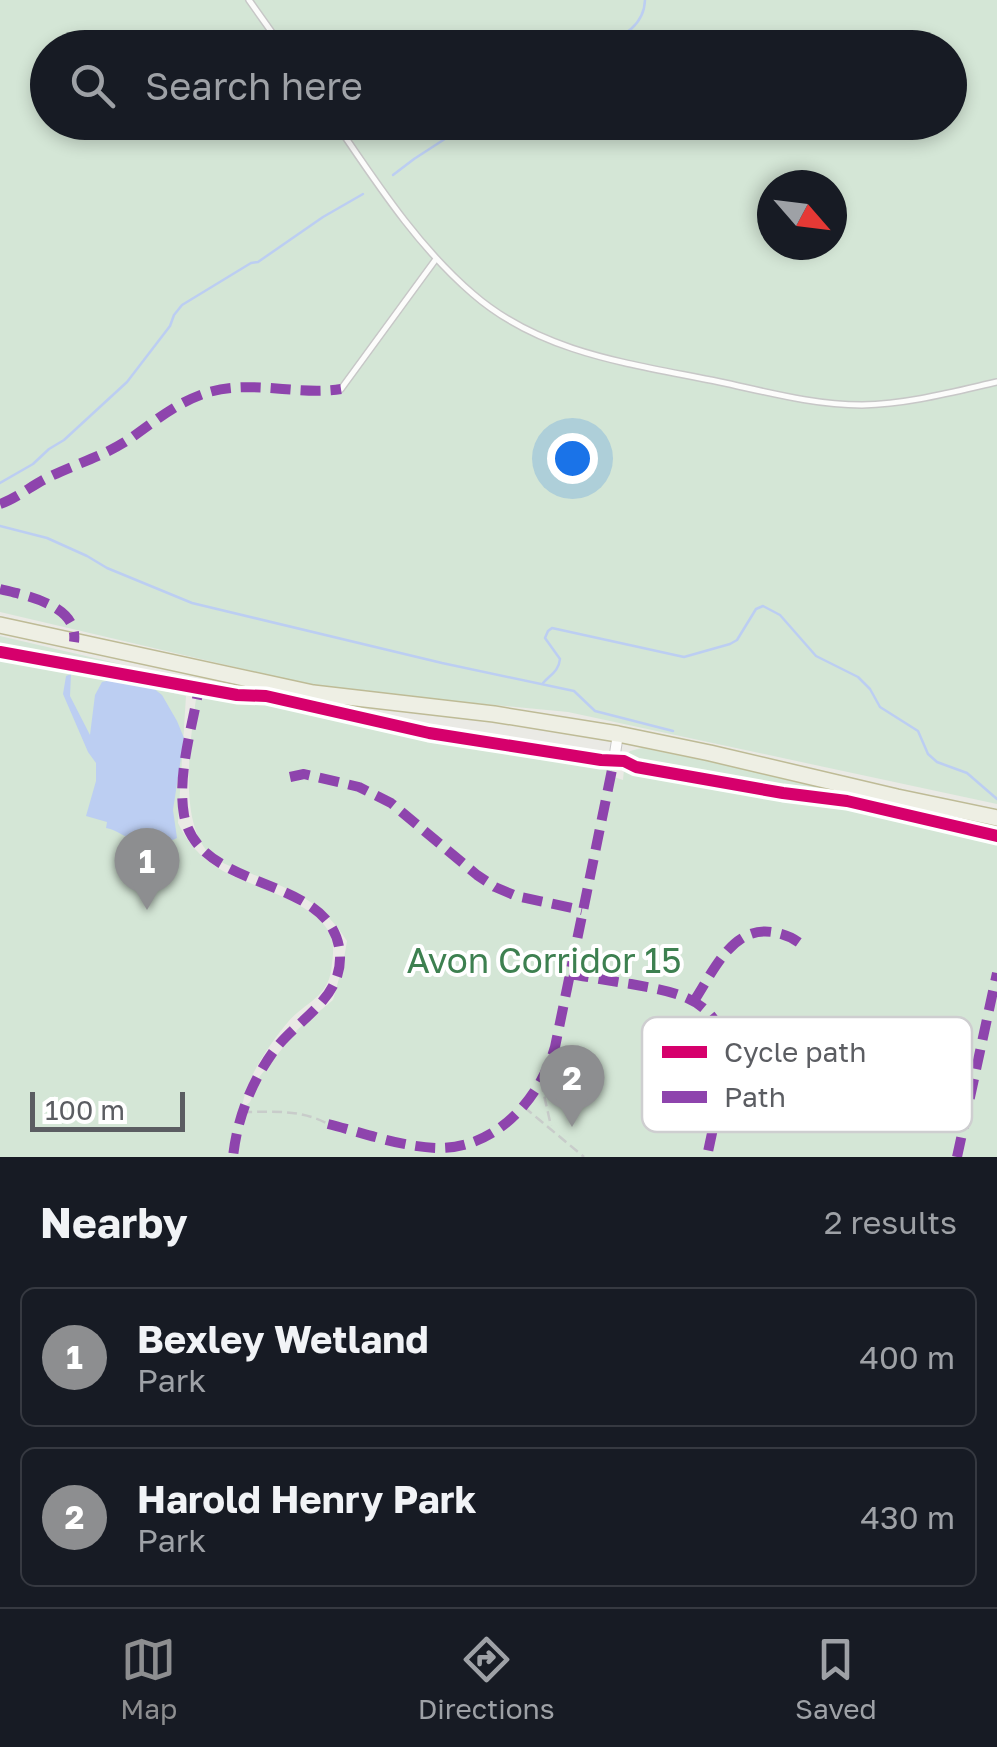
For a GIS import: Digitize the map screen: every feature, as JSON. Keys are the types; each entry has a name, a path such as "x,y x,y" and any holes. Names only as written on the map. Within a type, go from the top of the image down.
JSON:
{"highway":[{"path":"0,625 313,693 494,714 618,734 997,818"}],"street":[{"path":"614,760 618,734"}],"lane":[{"path":"249,0 270,30"},
{"path":"347,140 436,259 498,313 561,346 625,363 840,404 906,402 997,382"},
{"path":"341,389 436,259"}],"path":[{"path":"541,1082 551,1128"},
{"path":"524,1107 584,1157"},
{"path":"242,1112 296,1112 328,1124"}],"green space":[{"path":"0,0 997,0 997,804 568,712 328,689 0,612"},
{"name":"Avon Corridor 15","path":"0,636 429,733 614,760 611,776 623,780 625,758 630,751 642,748 997,829 997,1157 0,1157","holes":["82,672 197,692 189,779 190,802 201,842 220,861 277,884 315,905 347,941 333,1000 298,1029 260,1076 250,1102 242,1109 253,1074 266,1052 288,1022 327,984 333,942 315,915 218,868 200,854 182,830 178,823 186,696"]}],"water":[{"path":"71,674 70,696 90,735 95,695 102,682 116,679 153,688 162,695 184,738 173,810 177,838 157,843 132,840 106,828 107,822 86,816 96,781 96,763 63,694 66,676"}],"waterway":[{"path":"628,30 640,18 645,0"},
{"path":"393,175 443,140"},
{"path":"0,483 64,440 127,382 182,305 258,262 363,194"},
{"path":"0,526 47,538 192,603 574,691 595,711 673,731"},
{"path":"543,683 556,670 560,659 545,638 552,628 684,657 737,640 756,609 763,606 780,615 816,656 858,677 880,707 918,731 928,754 937,762 967,773 997,799"}],"marked path":[{"path":"0,504 111,450 174,408 203,394 238,387 341,389"},
{"path":"0,589 37,599 60,611 73,629 74,642"},
{"path":"191,686 199,688 186,752 182,800 195,841 214,859 316,910 332,929 340,955 339,971 326,997 283,1040 258,1076 246,1102 233,1157"},
{"path":"328,1124 398,1143 441,1148 481,1139 514,1116 527,1101 555,1047 614,760"},
{"path":"290,777 304,774 359,787 391,803 495,887 516,896 582,910"},
{"path":"694,1001 725,953 746,936 772,932 801,944"},
{"path":"972,1088 997,973"},
{"path":"569,974 674,993 700,1005 712,1017"},
{"path":"707,1157 712,1132"},
{"path":"957,1157 962,1132"}],"cycle path":[{"path":"0,652 237,695 266,696 429,733 624,761 636,767 847,801 997,836"}],"place":[{"name":"Bexley Wetland","path":"147,910"},
{"name":"Harold Henry Park","path":"572,1127"}]}
